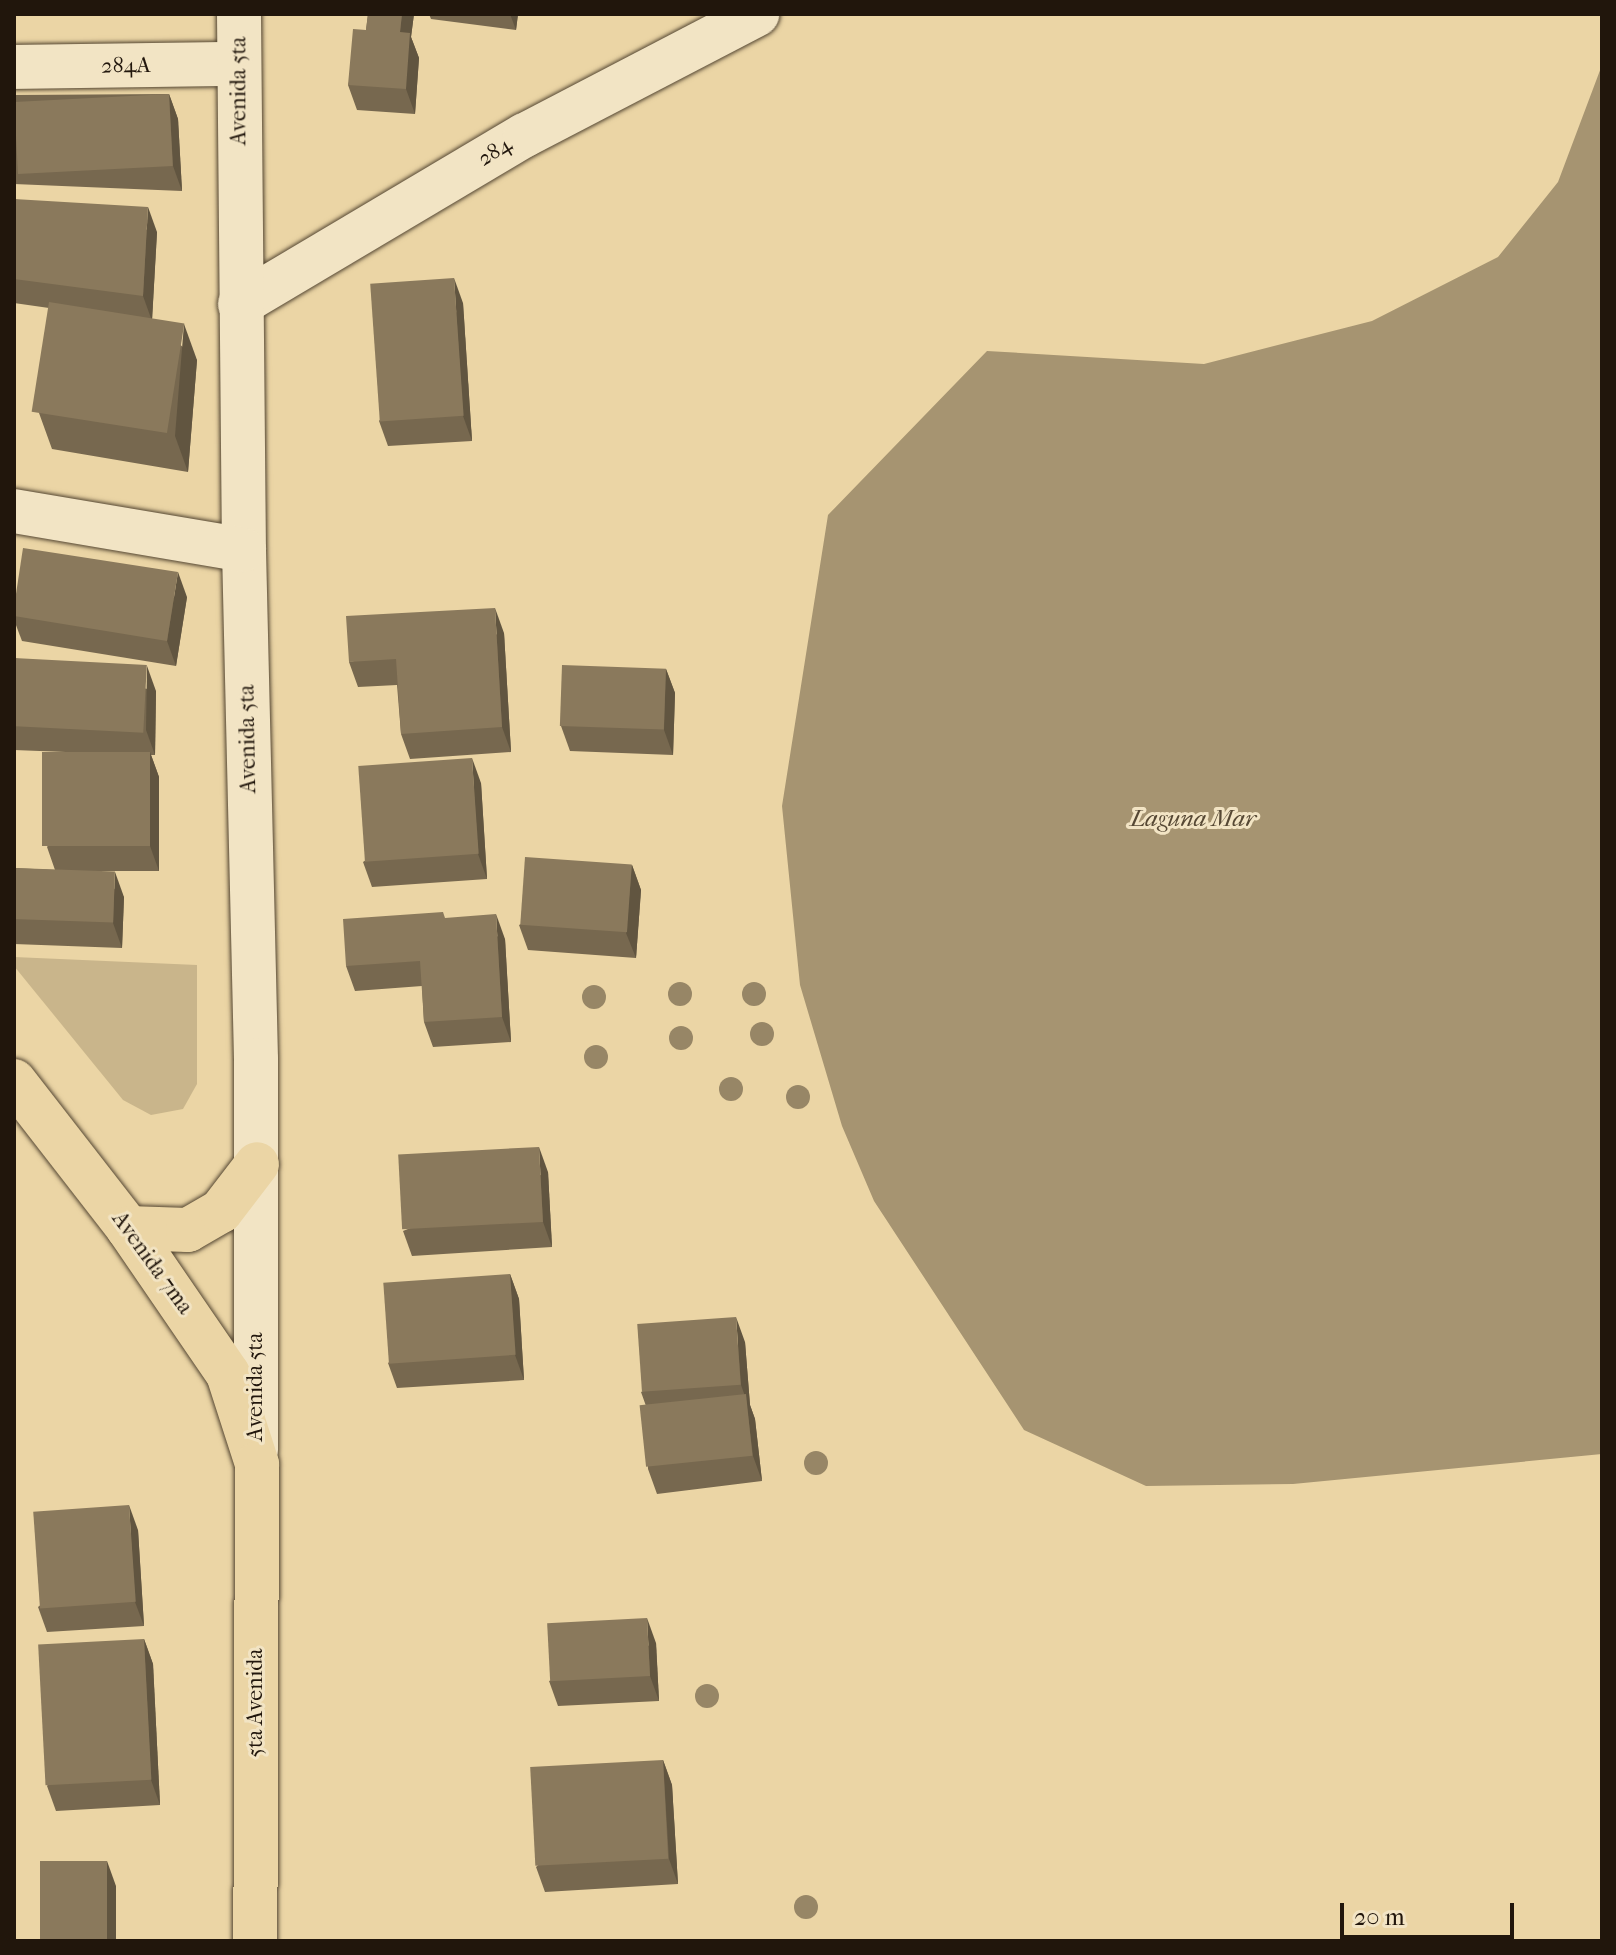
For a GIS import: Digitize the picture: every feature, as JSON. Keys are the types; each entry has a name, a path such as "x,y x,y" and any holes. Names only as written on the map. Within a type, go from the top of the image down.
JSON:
{"highway":[{"name":"Avenida 7ma","path":"14,1081 128,1228 228,1374 257,1464"},
{"path":"128,1228 188,1230 221,1211 257,1164"},
{"name":"5ta Avenida","path":"255,1941 257,1464"}],"street":[{"name":"Avenida 5ta","path":"239,14 240,304 257,1164 257,1464"},
{"name":"284","path":"240,304 525,135 757,14"},
{"name":"284A","path":"14,67 237,64"},
{"path":"14,511 244,550"}],"shaded area":[{"path":"14,957 197,965 197,1084 183,1109 151,1115 123,1100 14,966"}],"water":[{"name":"Laguna Mar","path":"1602,65 1602,1454 1293,1484 1146,1486 1024,1430 874,1201 842,1126 800,985 782,806 828,515 987,351 1204,364 1372,321 1498,257 1558,182"}],"building":[{"path":"368,14 402,14 400,32 410,33 406,89 348,85 353,29 366,30"},
{"path":"169,94 173,166 18,174 14,102"},
{"path":"14,199 148,207 143,296 14,279"},
{"path":"454,278 464,416 380,422 370,284"},
{"path":"49,302 184,323 167,433 32,412"},
{"path":"23,548 178,572 167,641 14,616"},
{"path":"495,608 502,727 401,734 396,659 349,662 346,616"},
{"path":"14,658 147,665 143,733 14,726"},
{"path":"562,665 666,669 664,730 560,726"},
{"path":"42,752 150,752 150,846 42,846"},
{"path":"472,758 479,854 365,862 358,766"},
{"path":"525,857 632,864 627,932 520,925"},
{"path":"14,868 115,872 113,922 14,919"},
{"path":"443,912 445,918 496,914 502,1017 424,1022 420,961 346,966 343,919"},
{"path":"539,1147 543,1222 402,1229 398,1154"},
{"path":"510,1274 516,1355 389,1364 383,1283"},
{"path":"736,1317 741,1385 642,1392 637,1324"},
{"path":"746,1394 752,1456 646,1467 640,1405"},
{"path":"129,1505 136,1602 40,1608 33,1512"},
{"path":"647,1618 650,1676 550,1681 547,1623"},
{"path":"144,1639 151,1780 46,1785 38,1645"},
{"path":"663,1760 668,1859 535,1866 530,1767"},
{"path":"40,1861 107,1861 107,1941 40,1941"}]}
